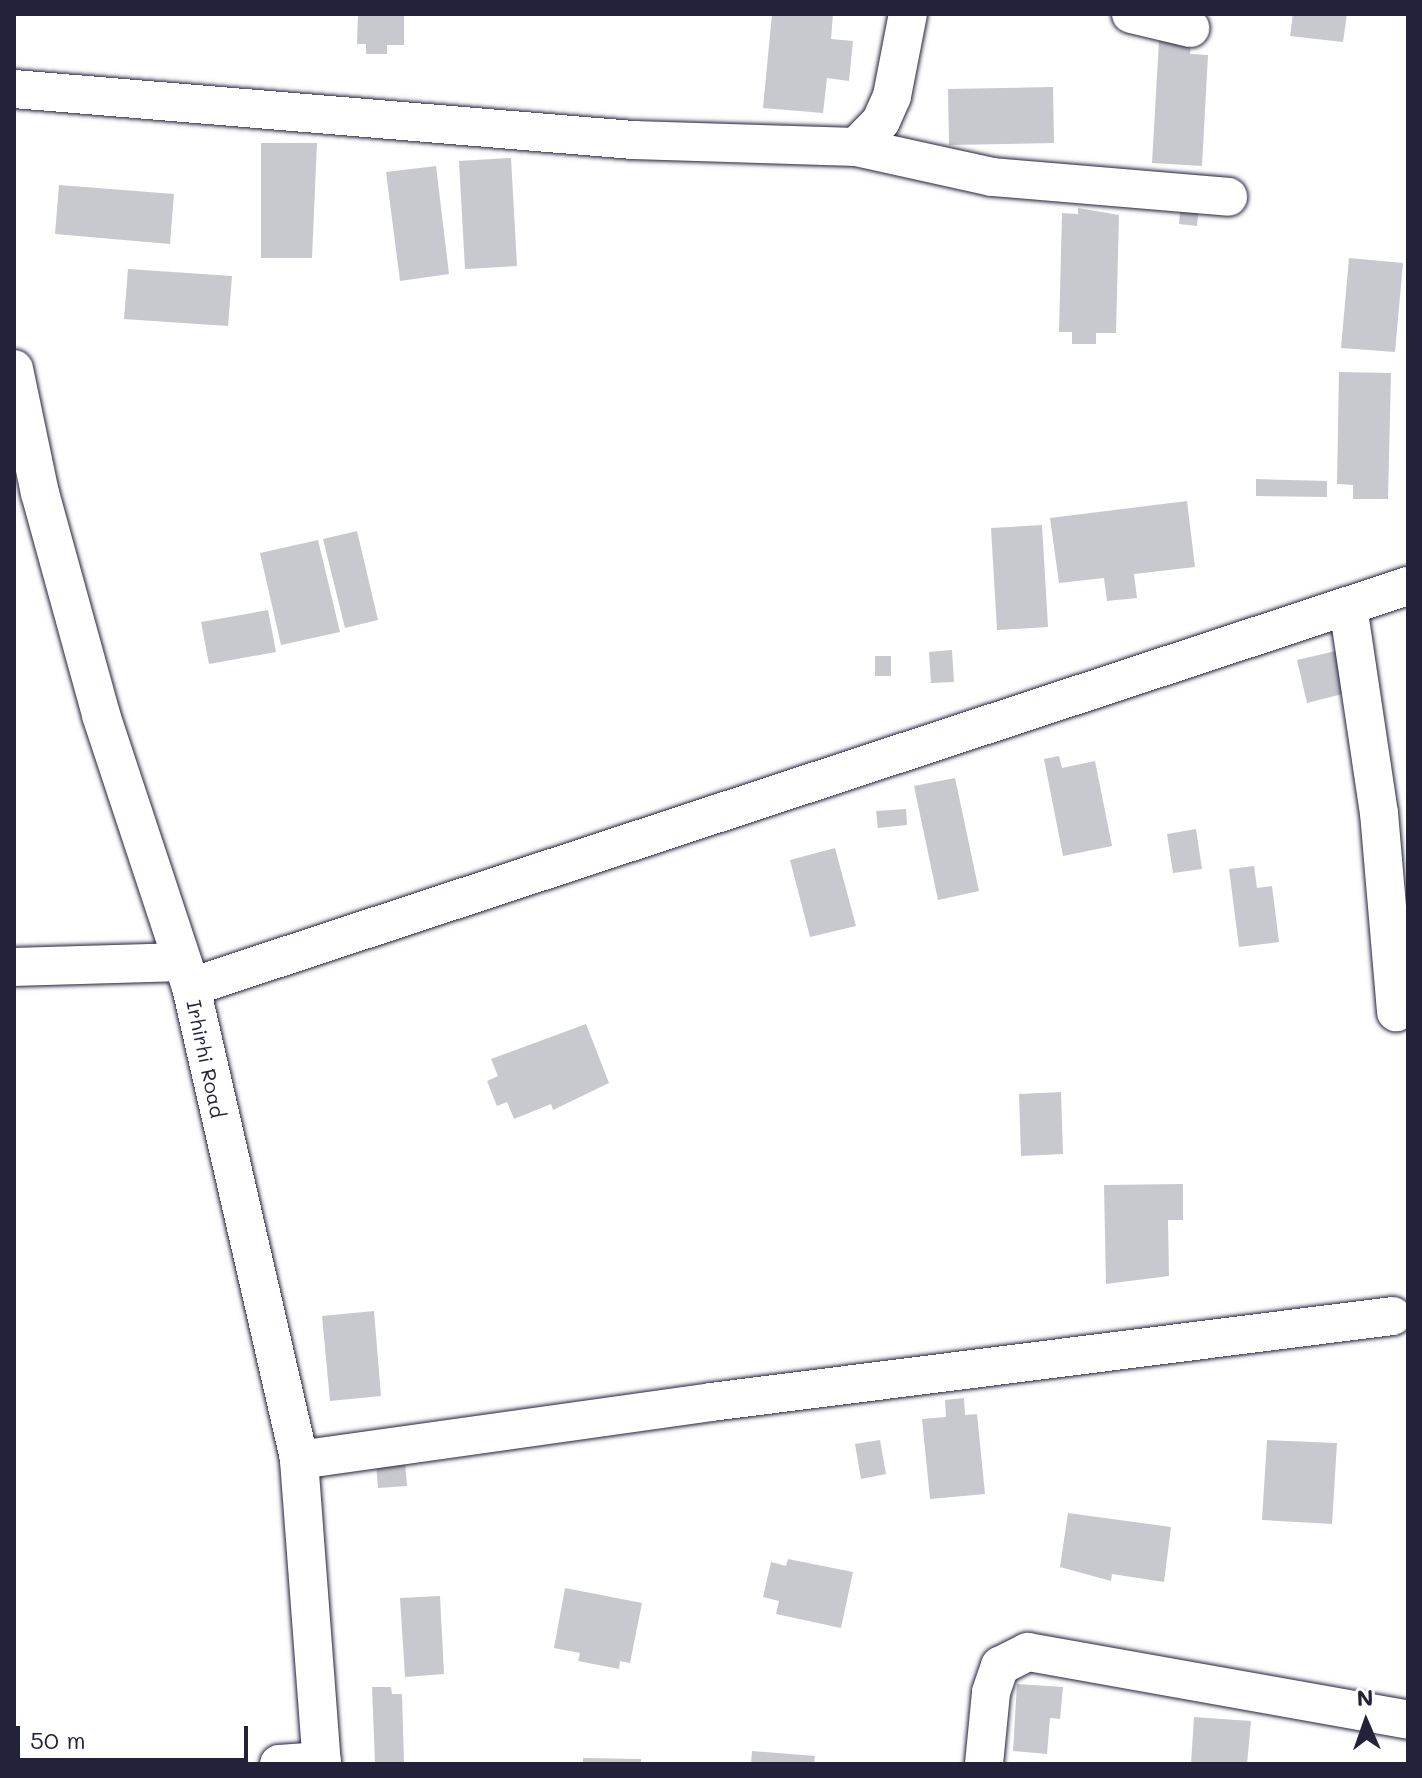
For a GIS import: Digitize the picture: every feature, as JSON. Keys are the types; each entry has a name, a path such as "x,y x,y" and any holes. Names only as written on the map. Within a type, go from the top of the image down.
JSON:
{"street":[{"path":"856,147 881,121 892,96 908,14"},
{"path":"1131,14 1190,28"},
{"path":"14,89 633,140 856,147 992,177 1228,197"},
{"name":"Irhirhi Road","path":"14,369 40,493 101,715 186,975 299,1460 322,1762"},
{"path":"14,967 186,975 1408,586"},
{"path":"1348,606 1379,813 1396,1012"},
{"path":"299,1460 1393,1316"},
{"path":"984,1764 991,1692 1000,1666 1028,1652 1408,1720"},
{"path":"279,1764 322,1762"}],"building":[{"path":"358,14 404,14 404,45 387,45 387,54 366,54 366,44 357,44"},
{"path":"772,14 833,14 831,39 853,41 849,81 827,78 823,113 763,108"},
{"path":"1293,14 1347,14 1343,42 1290,36"},
{"path":"1159,41 1191,43 1190,54 1208,55 1202,166 1152,163"},
{"path":"1053,87 1054,143 949,145 948,89"},
{"path":"261,143 317,143 312,258 261,258"},
{"path":"511,158 517,266 465,269 459,161"},
{"path":"436,166 449,274 400,281 386,172"},
{"path":"59,185 174,194 170,244 55,234"},
{"path":"1181,202 1199,204 1197,226 1179,224"},
{"path":"1078,208 1119,215 1116,333 1096,333 1096,344 1072,344 1072,332 1059,332 1062,213 1078,214"},
{"path":"1349,258 1403,263 1395,352 1341,348"},
{"path":"128,269 232,276 228,326 124,319"},
{"path":"1339,372 1391,373 1388,499 1353,499 1353,485 1337,484"},
{"path":"1256,479 1327,481 1327,497 1256,496"},
{"path":"1187,501 1195,567 1134,574 1137,598 1107,601 1104,578 1059,583 1050,518"},
{"path":"1042,525 1048,627 997,630 991,528"},
{"path":"357,531 378,620 345,628 323,539"},
{"path":"318,540 340,632 281,645 260,553"},
{"path":"268,610 276,652 209,664 201,622"},
{"path":"952,650 954,682 931,683 929,652"},
{"path":"1340,650 1350,692 1307,703 1297,660"},
{"path":"875,656 891,656 891,676 875,676"},
{"path":"1059,756 1062,768 1095,761 1112,846 1063,856 1044,759"},
{"path":"955,778 979,891 938,900 914,786"},
{"path":"906,809 907,825 878,828 876,811"},
{"path":"1196,829 1202,869 1173,873 1167,834"},
{"path":"835,848 856,926 810,937 790,860"},
{"path":"1254,866 1257,888 1272,886 1279,942 1239,947 1229,869"},
{"path":"586,1024 609,1083 553,1110 551,1104 514,1119 507,1102 497,1106 487,1081 498,1076 491,1059"},
{"path":"1061,1092 1063,1154 1021,1156 1019,1094"},
{"path":"1183,1184 1183,1220 1168,1220 1169,1276 1106,1284 1104,1185"},
{"path":"374,1311 381,1396 330,1401 322,1316"},
{"path":"964,1398 965,1415 977,1414 985,1494 930,1499 922,1419 946,1417 945,1400"},
{"path":"880,1440 886,1474 861,1479 855,1444"},
{"path":"1267,1440 1337,1443 1332,1524 1262,1520"},
{"path":"405,1462 407,1486 378,1488 376,1464"},
{"path":"1068,1513 1171,1527 1164,1582 1112,1574 1111,1581 1060,1567"},
{"path":"788,1559 853,1572 841,1628 776,1614 779,1601 763,1597 771,1562 786,1566"},
{"path":"565,1588 642,1603 630,1663 620,1661 619,1669 578,1661 580,1653 554,1648"},
{"path":"440,1596 444,1674 405,1677 400,1598"},
{"path":"1017,1684 1063,1687 1060,1719 1050,1718 1047,1754 1013,1751"},
{"path":"372,1687 391,1687 392,1694 402,1694 404,1762 375,1763"},
{"path":"1194,1717 1251,1721 1247,1764 1191,1764"},
{"path":"752,1751 815,1756 814,1764 751,1764"},
{"path":"583,1758 641,1759 641,1764 583,1764"}]}
